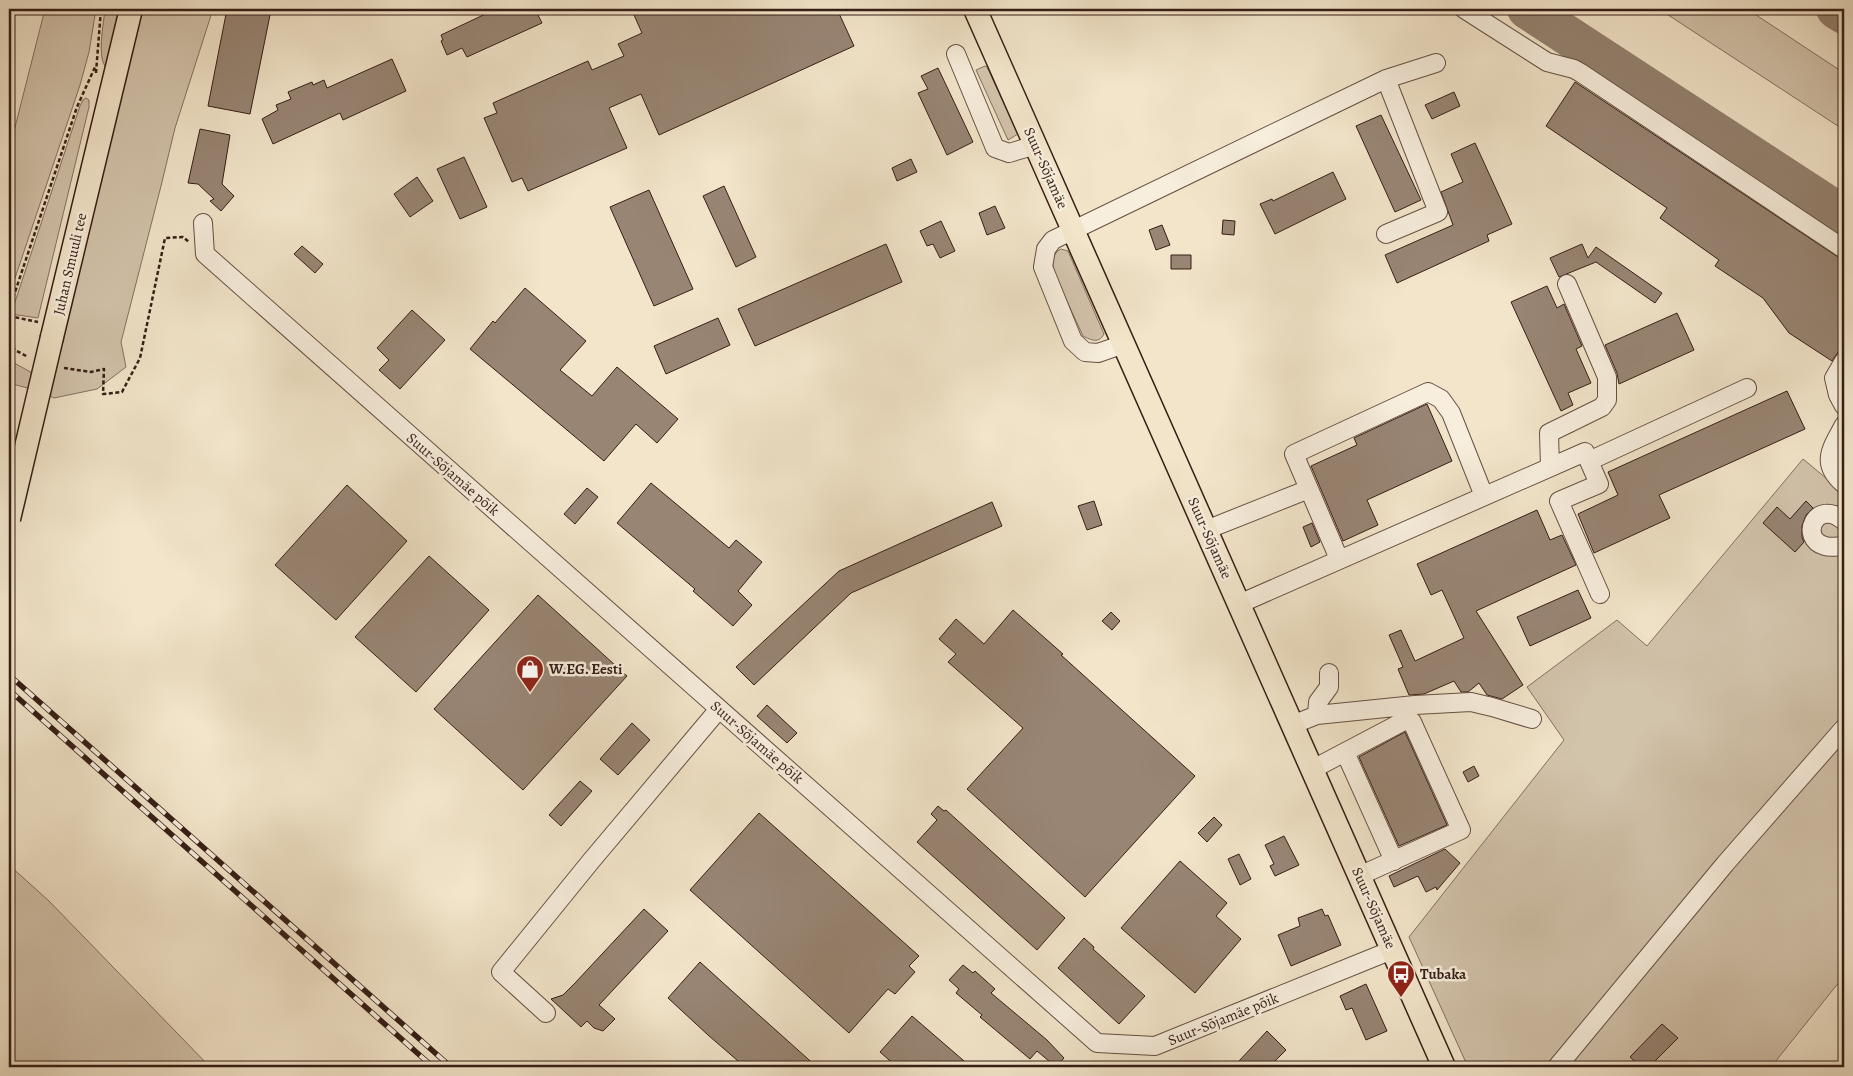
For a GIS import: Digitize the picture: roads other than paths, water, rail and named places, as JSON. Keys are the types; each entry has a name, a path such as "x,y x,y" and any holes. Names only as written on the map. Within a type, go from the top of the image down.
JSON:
{"main road":[{"name":"Juhan Smuuli tee","path":"9,519 47,330 131,9"},
{"name":"Suur-Sõjamäe","path":"975,9 1444,1067"}],"street":[{"path":"1464,9 1547,62 1574,69 1581,73 1844,249"},
{"path":"956,54 995,148 1009,153 1036,145"},
{"path":"1124,344 1098,353 1084,352 1073,341 1043,267 1046,249 1053,240 1386,79 1436,63"},
{"path":"1386,79 1438,212 1386,234"},
{"name":"Suur-Sõjamäe põik","path":"203,223 205,254 1097,1043 1155,1046 1392,950"},
{"path":"1550,467 1549,433 1602,407 1607,400 1607,377 1567,284"},
{"path":"1844,361 1834,378 1838,395 1844,406"},
{"path":"1589,461 1747,388"},
{"path":"1339,560 1294,454 1428,392 1441,399 1451,412 1484,496"},
{"path":"1844,425 1829,455 1830,467 1844,484"},
{"path":"1239,604 1585,452 1599,484 1559,501 1600,594"},
{"path":"1206,530 1309,489"},
{"path":"1844,520 1835,514 1825,513 1816,518 1812,527 1813,538 1822,546 1844,546"},
{"path":"1317,715 1318,702 1328,687 1329,673"},
{"path":"1292,724 1317,715 1471,702 1532,719"},
{"path":"546,1013 501,972 591,861 719,709"},
{"path":"1312,769 1404,721 1412,722 1461,830 1359,876"},
{"path":"1557,1067 1725,864 1844,728"},
{"path":"1346,752 1394,861"}],"railway":[{"path":"9,675 451,1067"},
{"path":"9,690 433,1067"}],"place":[{"name":"W.EG. Eesti","path":"530,693"},
{"name":"Tubaka","path":"1401,998"}]}
